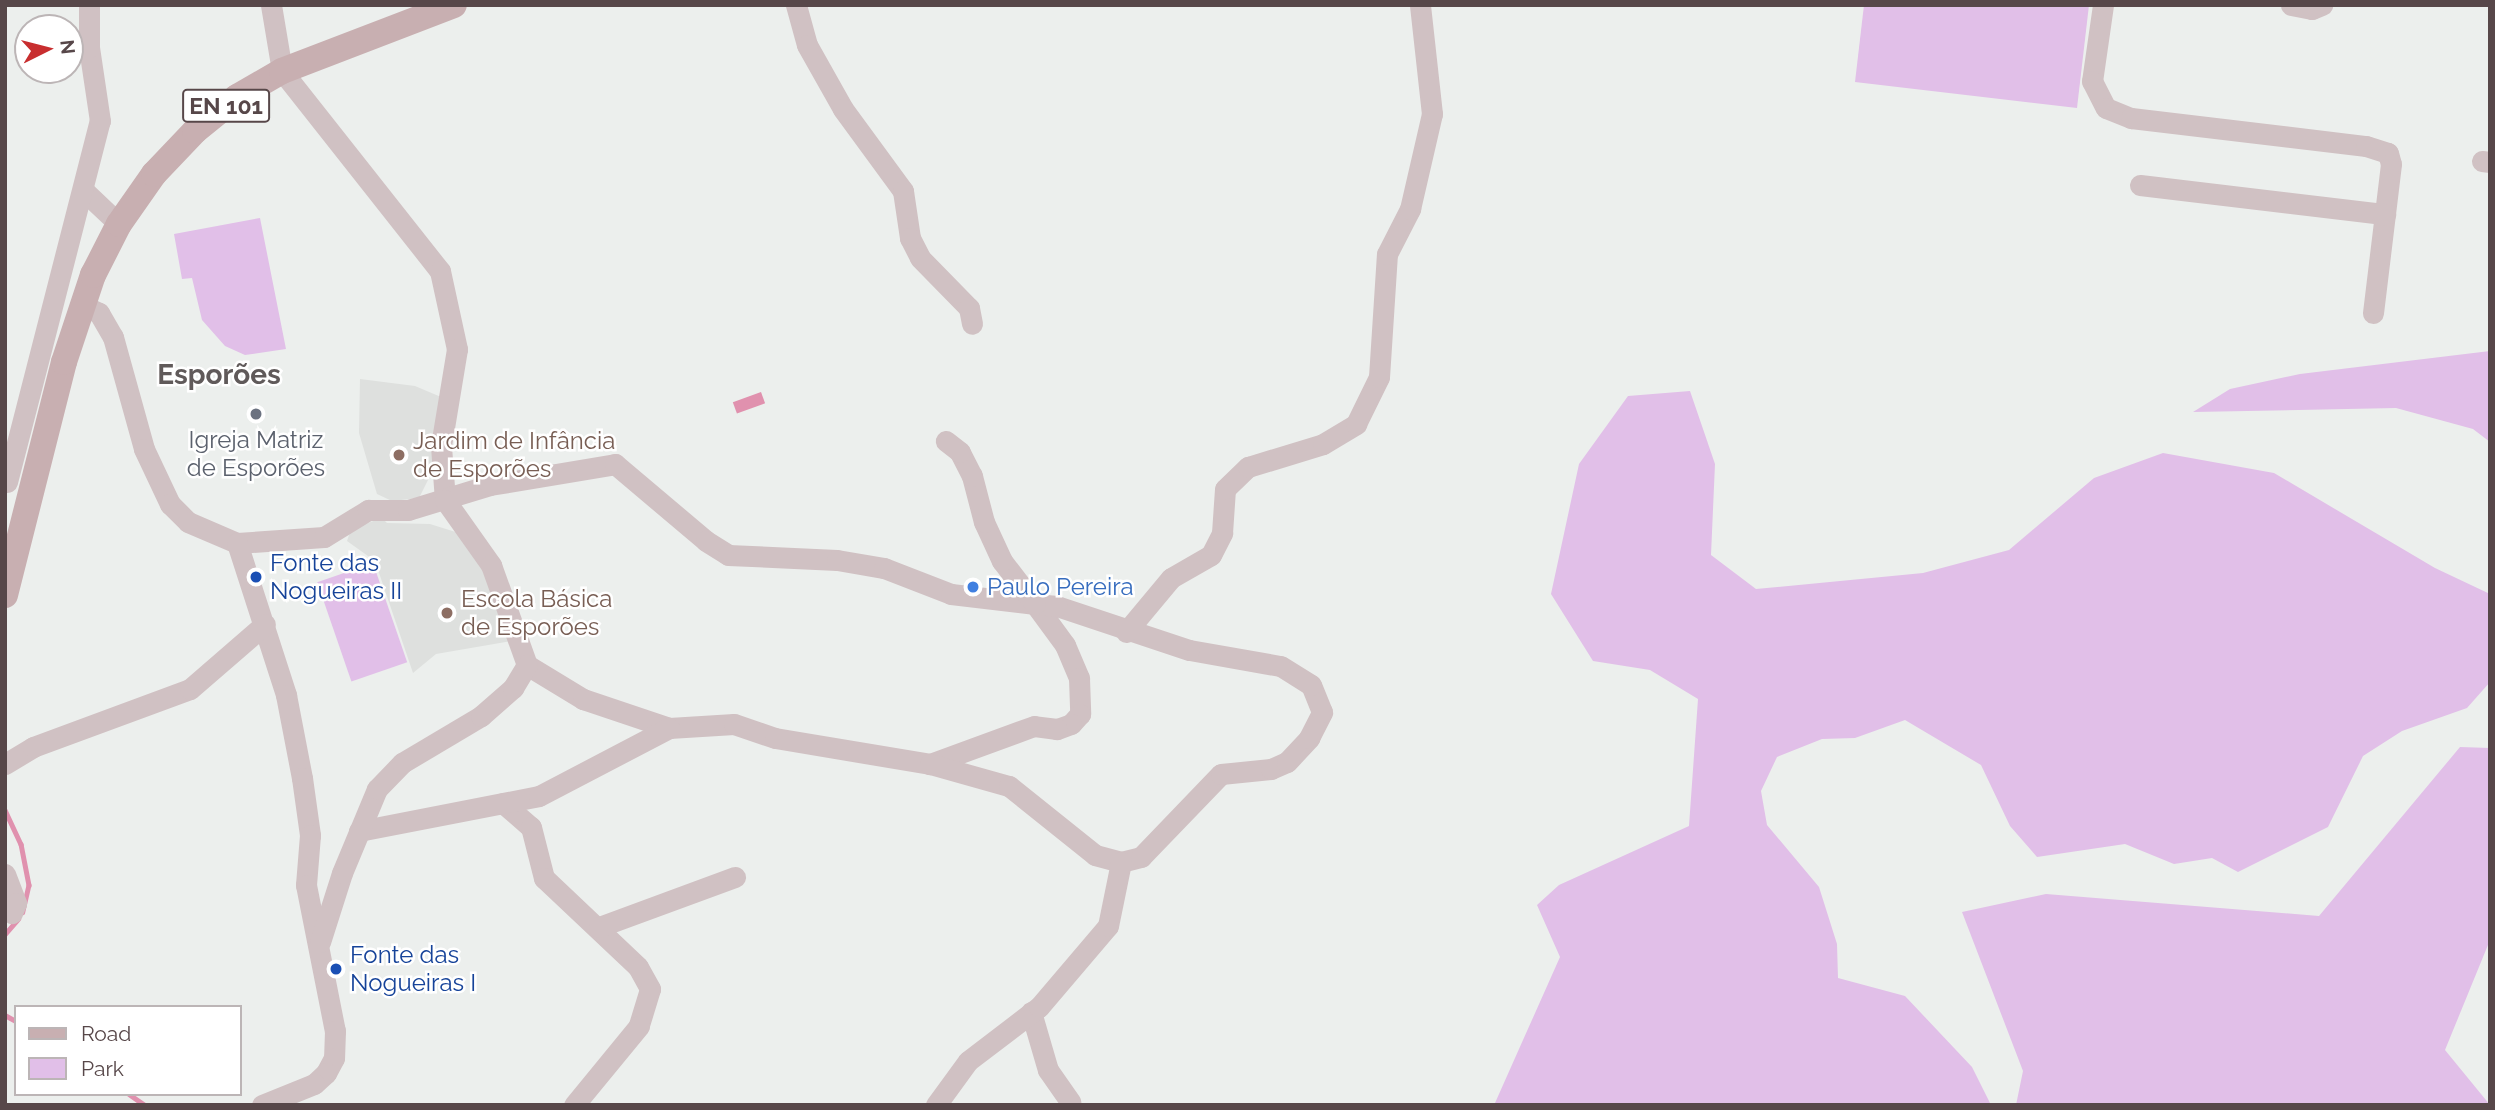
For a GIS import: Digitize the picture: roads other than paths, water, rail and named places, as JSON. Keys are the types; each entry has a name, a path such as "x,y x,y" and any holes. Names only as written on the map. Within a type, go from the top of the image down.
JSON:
{"main road":[{"name":"EN 101","path":"5,595 15,485 82,305 119,224 154,174 195,131 237,97 282,71 454,5"}],"street":[{"path":"15,485 100,121 89,47 89,5"},
{"path":"82,305 99,313 113,337 145,449 170,504 188,522 237,542 324,537 368,510 408,510 445,500 490,485 615,464 706,541 729,555 837,560 884,568 951,594 1057,607 1126,632 1189,650 1280,666 1311,685 1322,712 1309,738 1287,762 1271,769 1222,774 1141,857 1121,862 1095,855 1009,786 930,764 775,738 734,724 669,728 583,699 527,665 491,565 445,500 441,446 457,349 453,312 440,271 282,71 271,5"},
{"path":"796,5 807,45 843,109 903,191 910,238 920,258 969,308 972,324"},
{"path":"1126,632 1171,578 1211,555 1222,533 1225,489 1248,467 1323,444 1356,424 1379,377 1387,254 1410,209 1432,114 1420,5"},
{"path":"2103,5 2092,80 2106,108 2131,118 2365,146 2388,153 2391,164 2373,313"},
{"path":"2291,5 2322,5"},
{"path":"2140,185 2385,214"},
{"path":"83,190 119,224"},
{"path":"930,764 1034,726 1057,729 1071,724 1080,713 1079,678 1065,645 1002,561 984,522 972,476 960,452 946,441"},
{"path":"237,542 265,624 302,778 310,835 306,885 335,1031 334,1058 314,1084 262,1105"},
{"path":"5,764 58,737 190,689 265,624"},
{"path":"318,948 359,831 377,789 402,763 481,716 513,688 527,665"},
{"path":"359,831 539,796 669,728"},
{"path":"503,803 531,827 544,878 599,927 638,967 650,989 648,1006 639,1026 574,1105"},
{"path":"936,1105 968,1061 1031,1012 1108,926 1121,862"},
{"path":"5,874 16,903 12,913"},
{"path":"599,927 736,877"},
{"path":"1031,1012 1048,1070 1070,1102"}],"waterway":[{"path":"5,810 21,844 29,885 23,912"},
{"path":"5,934 18,919"},
{"path":"5,1015 14,1020"},
{"path":"132,1096 145,1105"}],"place":[{"name":"Igreja Matriz de Esporões","path":"256,414"},
{"name":"Jardim de Infância de Esporões","path":"399,455"},
{"name":"Fonte das Nogueiras II","path":"256,577"},
{"name":"Paulo Pereira","path":"973,587"},
{"name":"Escola Básica de Esporões","path":"447,613"},
{"name":"Fonte das Nogueiras I","path":"336,969"}],"district":[{"name":"Esporões","path":"219,375"}]}
